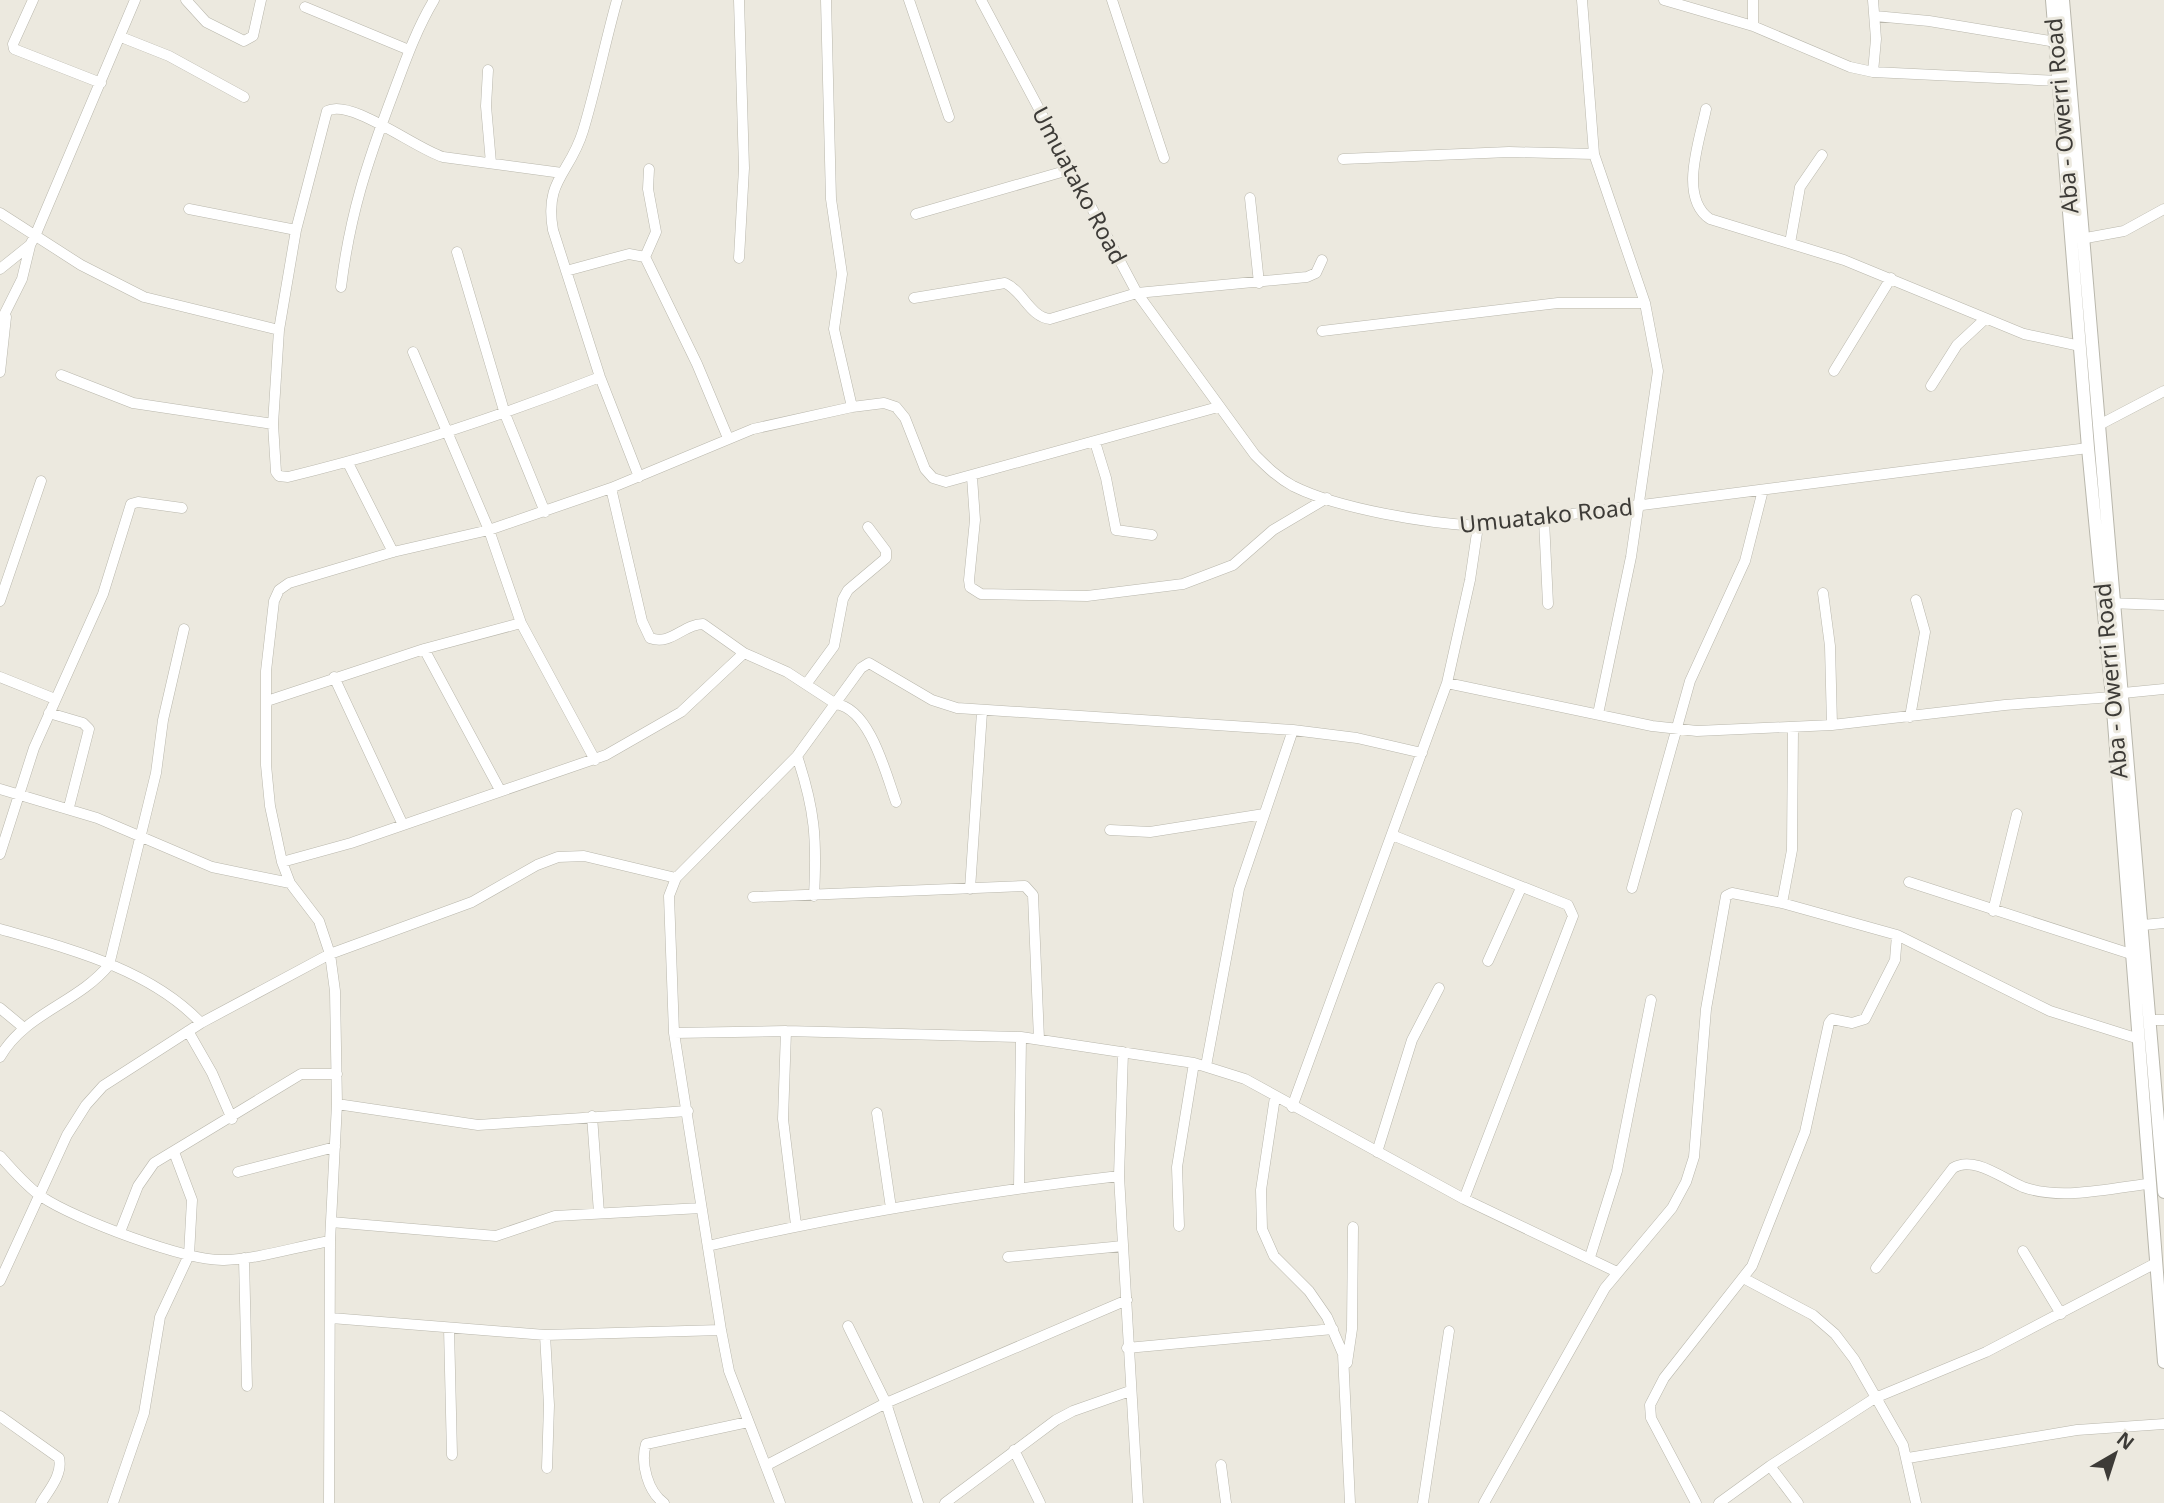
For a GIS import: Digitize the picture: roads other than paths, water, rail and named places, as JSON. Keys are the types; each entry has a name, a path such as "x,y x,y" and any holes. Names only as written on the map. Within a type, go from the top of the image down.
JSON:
{"main road":[{"name":"Aba - Owerri Road","path":"2052,0 2088,448 2110,603"},
{"name":"Aba - Owerri Road","path":"2063,0 2101,424 2110,603 2118,695 2143,925 2157,1020 2148,1184 2164,1362"},
{"name":"Aba - Owerri Road","path":"2118,695 2139,1039 2152,1138 2164,1192"}],"street":[{"path":"33,0 13,44 14,49 101,83"},
{"path":"0,323 22,279 32,240 135,0"},
{"path":"186,0 206,22 244,41 253,36 261,0"},
{"path":"341,287 351,218 381,124 409,50 434,0"},
{"path":"617,0 583,130 572,159 555,183 549,208 600,377 639,477"},
{"path":"739,0 744,157 739,258"},
{"path":"826,0 831,199 842,274 834,329 852,407"},
{"path":"909,0 949,117"},
{"name":"Umuatako Road","path":"981,0 1137,293 1255,455 1276,475 1294,486 1327,498 1421,521 1478,526 1544,520 2088,448"},
{"path":"1112,0 1164,158"},
{"path":"1582,0 1594,154 1645,303 1658,371 1624,597 1598,714"},
{"path":"1664,0 1753,26 1850,67 1873,72 2059,81"},
{"path":"1753,0 1753,26"},
{"path":"1873,0 1873,72"},
{"path":"305,7 409,50"},
{"path":"1875,16 1929,21 2056,42"},
{"path":"121,37 179,61 244,97"},
{"path":"488,70 486,106 491,163"},
{"path":"562,173 429,153 381,124 338,108 327,111 296,229 279,330 273,424 274,465 279,476 288,477 348,463 505,414 600,377"},
{"path":"1706,109 1693,173 1698,206 1710,219 1891,278 1984,320 2045,340 2080,346"},
{"path":"1343,159 1509,152 1594,154"},
{"path":"1790,243 1800,187 1822,155"},
{"path":"649,169 648,189 656,232 645,257 697,364 729,439"},
{"path":"916,214 1072,169"},
{"path":"1251,198 1259,283"},
{"path":"189,209 296,229"},
{"path":"2085,238 2124,231 2164,209"},
{"path":"0,213 32,240 144,297 279,330"},
{"path":"0,269 32,240"},
{"path":"457,252 505,414 545,512"},
{"path":"566,271 629,254 645,257"},
{"path":"914,298 1005,283 1017,290 1038,315 1050,319 1137,293 1307,277 1316,273 1322,260"},
{"path":"1834,372 1891,278"},
{"path":"1322,331 1546,304 1645,303"},
{"path":"0,372 7,313"},
{"path":"1931,386 1957,345 1984,320"},
{"path":"413,352 489,530 521,622 595,760"},
{"path":"61,375 133,403 273,424"},
{"path":"2101,424 2164,391"},
{"path":"329,1503 330,1241 337,1104 335,991 330,954 319,921 290,883 282,862 270,806 266,765 266,671 274,601 279,590 289,583 393,552 489,530 545,512 779,422 852,407 884,403 896,407 905,418 925,468 933,478 946,482 1218,407"},
{"path":"1095,442 1106,478 1116,530 1152,535"},
{"path":"348,463 393,552"},
{"path":"972,477 975,520 969,580 970,587 981,594 1087,596 1193,581 1233,565 1273,530 1327,498"},
{"path":"0,601 41,481"},
{"path":"611,488 642,621 650,638 667,640 691,625 703,624 744,653 807,683 836,704 846,705 865,726 896,802"},
{"path":"1632,888 1690,681 1749,548 1763,490"},
{"path":"0,854 49,713 97,611 131,505 138,502 182,508"},
{"path":"1544,520 1548,604"},
{"path":"1292,1107 1447,683 1470,580 1478,526"},
{"path":"807,683 834,646 843,599 848,590 886,558 886,551 868,527"},
{"path":"1823,593 1830,646 1832,725"},
{"path":"1910,717 1925,632 1916,600"},
{"path":"2110,603 2164,605"},
{"path":"267,701 424,649 521,622"},
{"path":"0,1057 24,1028 88,988 109,965 184,629"},
{"path":"424,649 500,790"},
{"path":"282,862 403,825 595,760 681,712 744,653"},
{"path":"780,1503 729,1371 721,1330 674,1033 669,896 676,878 797,756 861,668 869,663 943,705 982,712 1293,730 1357,738 1422,753"},
{"path":"0,677 55,699"},
{"path":"334,677 403,825"},
{"path":"1447,683 1676,730 1832,725 2164,689"},
{"path":"970,889 982,712"},
{"path":"49,713 83,723 89,729 69,807"},
{"path":"1782,903 1792,850 1793,728"},
{"path":"1206,1066 1239,889 1293,730"},
{"path":"797,756 814,812 817,837 814,896"},
{"path":"0,789 69,807 212,867 290,883"},
{"path":"1110,830 1150,832 1264,814"},
{"path":"1993,911 2017,814"},
{"path":"1392,835 1568,905 1573,916 1464,1199"},
{"path":"0,1281 67,1135 86,1105 103,1087 201,1023 330,954 472,902 537,865 558,857 584,856 676,878"},
{"path":"1909,882 2134,955"},
{"path":"753,897 970,889 1021,884 1033,895 1040,1039"},
{"path":"1488,961 1521,888"},
{"path":"1484,1503 1617,1272 1672,1208 1686,1182 1694,1157 1703,1028 1723,902 1732,893 1782,903 1897,935 2058,1014 2139,1039"},
{"path":"2143,925 2164,923"},
{"path":"0,929 109,965 169,993 201,1023"},
{"path":"1696,1503 1651,1418 1650,1405 1664,1378 1745,1279 1805,1132 1829,1023 1832,1019 1852,1023 1865,1019 1895,960 1897,935"},
{"path":"1377,1152 1412,1040 1439,988"},
{"path":"1590,1257 1617,1171 1651,1000"},
{"path":"0,1008 24,1028"},
{"path":"188,1031 212,1073 232,1119"},
{"path":"674,1033 786,1031 1021,1037 1206,1066 1245,1079 1464,1199 1617,1272"},
{"path":"786,1031 783,1119 796,1225"},
{"path":"1019,1188 1021,1037"},
{"path":"1123,1052 1119,1176 1127,1300 1127,1348 1139,1503"},
{"path":"1180,1226 1177,1167 1194,1063"},
{"path":"120,1232 147,1170 300,1074 337,1074"},
{"path":"1275,1097 1261,1190 1262,1228 1274,1256 1309,1291 1333,1329 1343,1354 1350,1503"},
{"path":"337,1104 478,1125 688,1111"},
{"path":"877,1113 891,1208"},
{"path":"592,1116 599,1213"},
{"path":"238,1172 335,1147"},
{"path":"113,1503 144,1413 160,1317 189,1255 192,1200 174,1152"},
{"path":"0,1156 40,1195 87,1220 189,1255 224,1260 330,1241"},
{"path":"1876,1268 1953,1168 1961,1163 1975,1165 2041,1192 2061,1193 2148,1184"},
{"path":"708,1246 796,1225 891,1208 1119,1176"},
{"path":"331,1222 496,1236 555,1216 701,1208"},
{"path":"1345,1372 1352,1329 1353,1227"},
{"path":"1009,1258 1123,1246"},
{"path":"2023,1251 2061,1314"},
{"path":"244,1258 247,1386"},
{"path":"1725,1501 1770,1466 1875,1398 1986,1352 2154,1264"},
{"path":"1745,1279 1801,1308 1835,1334 1854,1359 1908,1458 1916,1503"},
{"path":"767,1465 886,1403 1127,1300"},
{"path":"331,1318 545,1335 721,1330"},
{"path":"848,1326 886,1403 918,1503"},
{"path":"449,1328 452,1455"},
{"path":"1127,1348 1333,1329"},
{"path":"1423,1503 1449,1331"},
{"path":"545,1335 549,1405 547,1468"},
{"path":"945,1503 1014,1450 1073,1411 1130,1391"},
{"path":"0,1416 59,1458 61,1465 56,1478 41,1503"},
{"path":"664,1503 650,1486 643,1457 646,1444 748,1422"},
{"path":"1908,1458 2077,1430 2164,1424"},
{"path":"1014,1450 1040,1503"},
{"path":"1221,1465 1226,1503"},
{"path":"1770,1466 1798,1503"}]}
